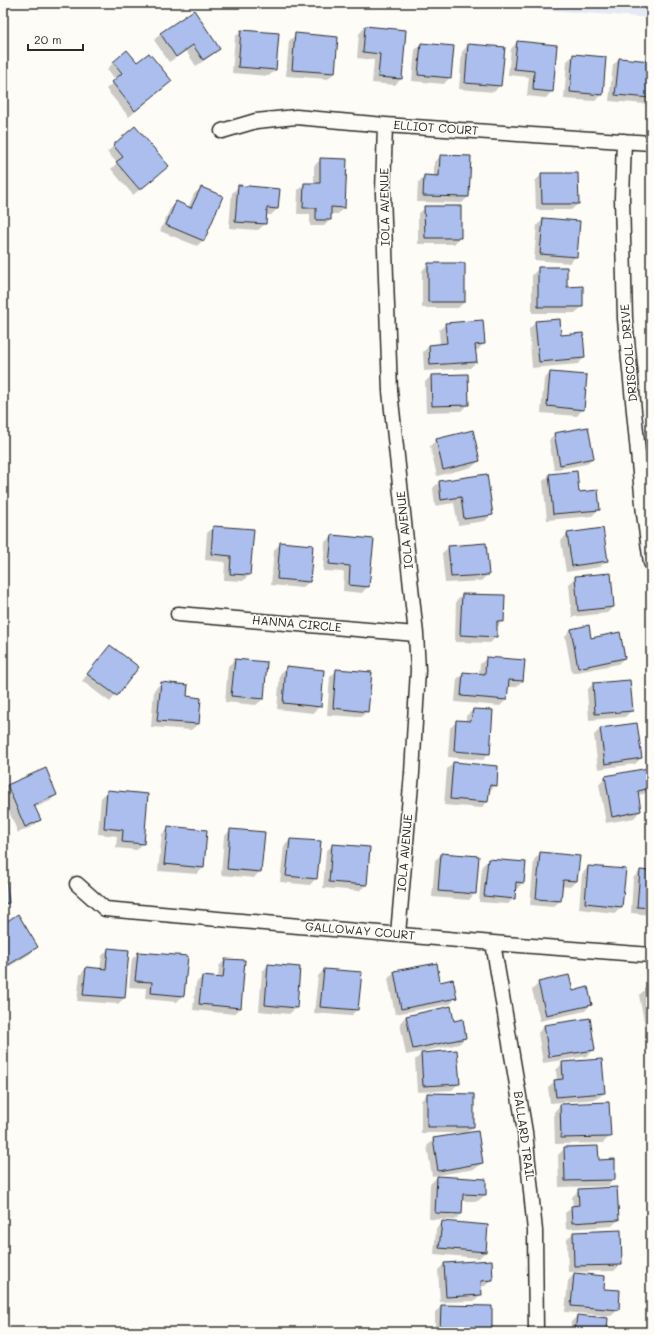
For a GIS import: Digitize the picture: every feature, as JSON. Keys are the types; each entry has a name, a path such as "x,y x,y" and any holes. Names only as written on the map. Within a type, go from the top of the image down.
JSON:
{"street":[{"name":"ELLIOT COURT","path":"222,131 256,121 296,117 385,125 651,144"},
{"name":"IOLA AVENUE","path":"385,125 383,193 390,391 416,634 418,670 413,765 398,934"},
{"name":"DRISCOLL DRIVE","path":"624,141 622,198 625,319 644,514 651,563"},
{"name":"HANNA CIRCLE","path":"178,614 416,634"},
{"name":"GALLOWAY COURT","path":"77,884 105,909 493,943 651,955"},
{"name":"BALLARD TRAIL","path":"493,943 525,1132 535,1231 536,1332"}],"shaded area":[{"path":"459,3 651,3 651,18"}],"building":[{"path":"194,10 220,49 203,60 193,45 176,57 160,33"},
{"path":"365,26 406,30 402,79 378,77 380,54 363,52"},
{"path":"241,30 279,33 276,70 238,67"},
{"path":"295,33 338,37 335,73 292,70"},
{"path":"517,41 557,45 553,92 533,90 534,71 514,69"},
{"path":"421,43 454,46 451,78 418,75"},
{"path":"468,44 505,47 501,86 465,83"},
{"path":"127,50 137,62 149,53 172,81 135,111 112,82 122,73 113,62"},
{"path":"573,54 606,57 603,95 570,92"},
{"path":"619,58 651,61 651,98 615,95"},
{"path":"135,126 169,166 140,190 116,162 123,157 113,145"},
{"path":"440,155 471,156 469,197 423,196 424,175 439,176"},
{"path":"320,158 347,159 345,208 331,207 331,220 316,220 316,208 303,208 304,183 320,183"},
{"path":"541,173 578,173 579,204 542,204"},
{"path":"238,185 280,189 278,209 267,208 266,224 235,222"},
{"path":"201,187 223,196 204,241 166,225 176,201 191,208"},
{"path":"424,206 461,206 461,238 425,238"},
{"path":"543,218 580,221 577,257 540,254"},
{"path":"428,263 465,263 465,302 428,302"},
{"path":"538,267 567,267 567,287 583,286 583,307 538,307"},
{"path":"560,319 561,335 583,333 585,358 539,362 535,321"},
{"path":"483,320 485,344 475,345 477,362 430,365 429,345 447,343 445,323"},
{"path":"550,372 587,375 584,410 547,406"},
{"path":"468,374 469,405 432,406 431,375"},
{"path":"588,427 594,458 560,465 554,433"},
{"path":"473,430 480,461 443,470 436,439"},
{"path":"577,471 579,492 598,490 600,510 553,514 549,474"},
{"path":"487,474 493,515 464,519 461,497 441,500 439,481"},
{"path":"213,526 254,529 250,575 230,574 231,556 211,554"},
{"path":"603,528 608,561 572,566 567,533"},
{"path":"332,535 374,539 369,587 349,585 350,566 329,564"},
{"path":"280,542 313,545 310,582 277,579"},
{"path":"486,543 489,575 451,577 448,546"},
{"path":"611,573 614,607 578,611 575,576"},
{"path":"462,594 505,595 504,622 497,621 497,637 460,635"},
{"path":"589,625 591,638 620,632 625,658 578,668 571,629"},
{"path":"110,645 139,667 117,696 87,674"},
{"path":"486,657 525,660 523,681 509,680 507,700 461,696 463,672 485,674"},
{"path":"235,659 267,662 264,699 231,696"},
{"path":"286,666 324,670 321,707 283,703"},
{"path":"336,669 372,672 368,712 333,708"},
{"path":"630,680 633,711 595,714 593,683"},
{"path":"161,682 188,685 187,696 201,698 199,724 157,721"},
{"path":"473,709 493,710 490,754 454,751 456,720 471,721"},
{"path":"637,723 642,758 605,764 600,728"},
{"path":"453,762 498,766 497,786 490,785 488,802 450,799"},
{"path":"46,768 57,795 34,805 41,820 25,827 7,785"},
{"path":"648,768 651,788 638,791 641,811 612,817 605,776"},
{"path":"107,790 148,794 144,844 122,842 123,830 104,828"},
{"path":"168,826 207,830 204,868 164,864"},
{"path":"230,829 265,832 261,872 227,869"},
{"path":"290,839 321,841 317,879 286,876"},
{"path":"332,844 370,847 367,885 329,882"},
{"path":"540,852 580,856 577,881 563,880 561,901 536,899"},
{"path":"441,853 479,856 476,894 438,891"},
{"path":"488,859 526,862 524,883 516,882 515,899 484,896"},
{"path":"588,866 626,869 622,907 585,903"},
{"path":"3,869 5,869 9,903 3,904"},
{"path":"640,870 651,871 651,908 637,907"},
{"path":"18,914 38,947 5,967 3,963 3,924"},
{"path":"108,948 129,950 125,998 83,995 86,967 106,969"},
{"path":"138,952 188,956 184,996 151,993 152,982 135,981"},
{"path":"225,959 245,960 241,1008 199,1004 202,976 223,978"},
{"path":"437,963 440,982 453,979 457,998 401,1009 394,971"},
{"path":"268,964 300,967 297,1008 265,1005"},
{"path":"324,969 362,972 358,1010 320,1007"},
{"path":"569,975 573,991 588,987 592,1005 546,1015 538,982"},
{"path":"651,987 651,1020 645,988"},
{"path":"451,1006 454,1021 463,1019 466,1038 413,1049 406,1016"},
{"path":"590,1018 595,1050 549,1057 544,1025"},
{"path":"457,1050 460,1084 423,1086 421,1053"},
{"path":"602,1059 605,1093 556,1097 554,1080 563,1079 562,1062"},
{"path":"427,1093 474,1094 474,1127 427,1127"},
{"path":"609,1102 611,1137 561,1138 560,1104"},
{"path":"478,1131 483,1163 438,1171 433,1138"},
{"path":"598,1146 599,1160 615,1159 615,1180 565,1181 564,1147"},
{"path":"437,1176 486,1179 486,1195 463,1194 462,1214 435,1213"},
{"path":"617,1187 619,1220 572,1223 571,1206 579,1205 578,1189"},
{"path":"442,1221 488,1225 486,1252 439,1248"},
{"path":"621,1230 622,1265 574,1266 573,1232"},
{"path":"492,1260 493,1280 481,1281 482,1295 446,1297 444,1263"},
{"path":"574,1273 605,1276 604,1289 620,1290 619,1310 571,1306"},
{"path":"441,1305 492,1306 492,1332 440,1332"},
{"path":"577,1315 608,1318 607,1330 625,1332 575,1332"}]}
